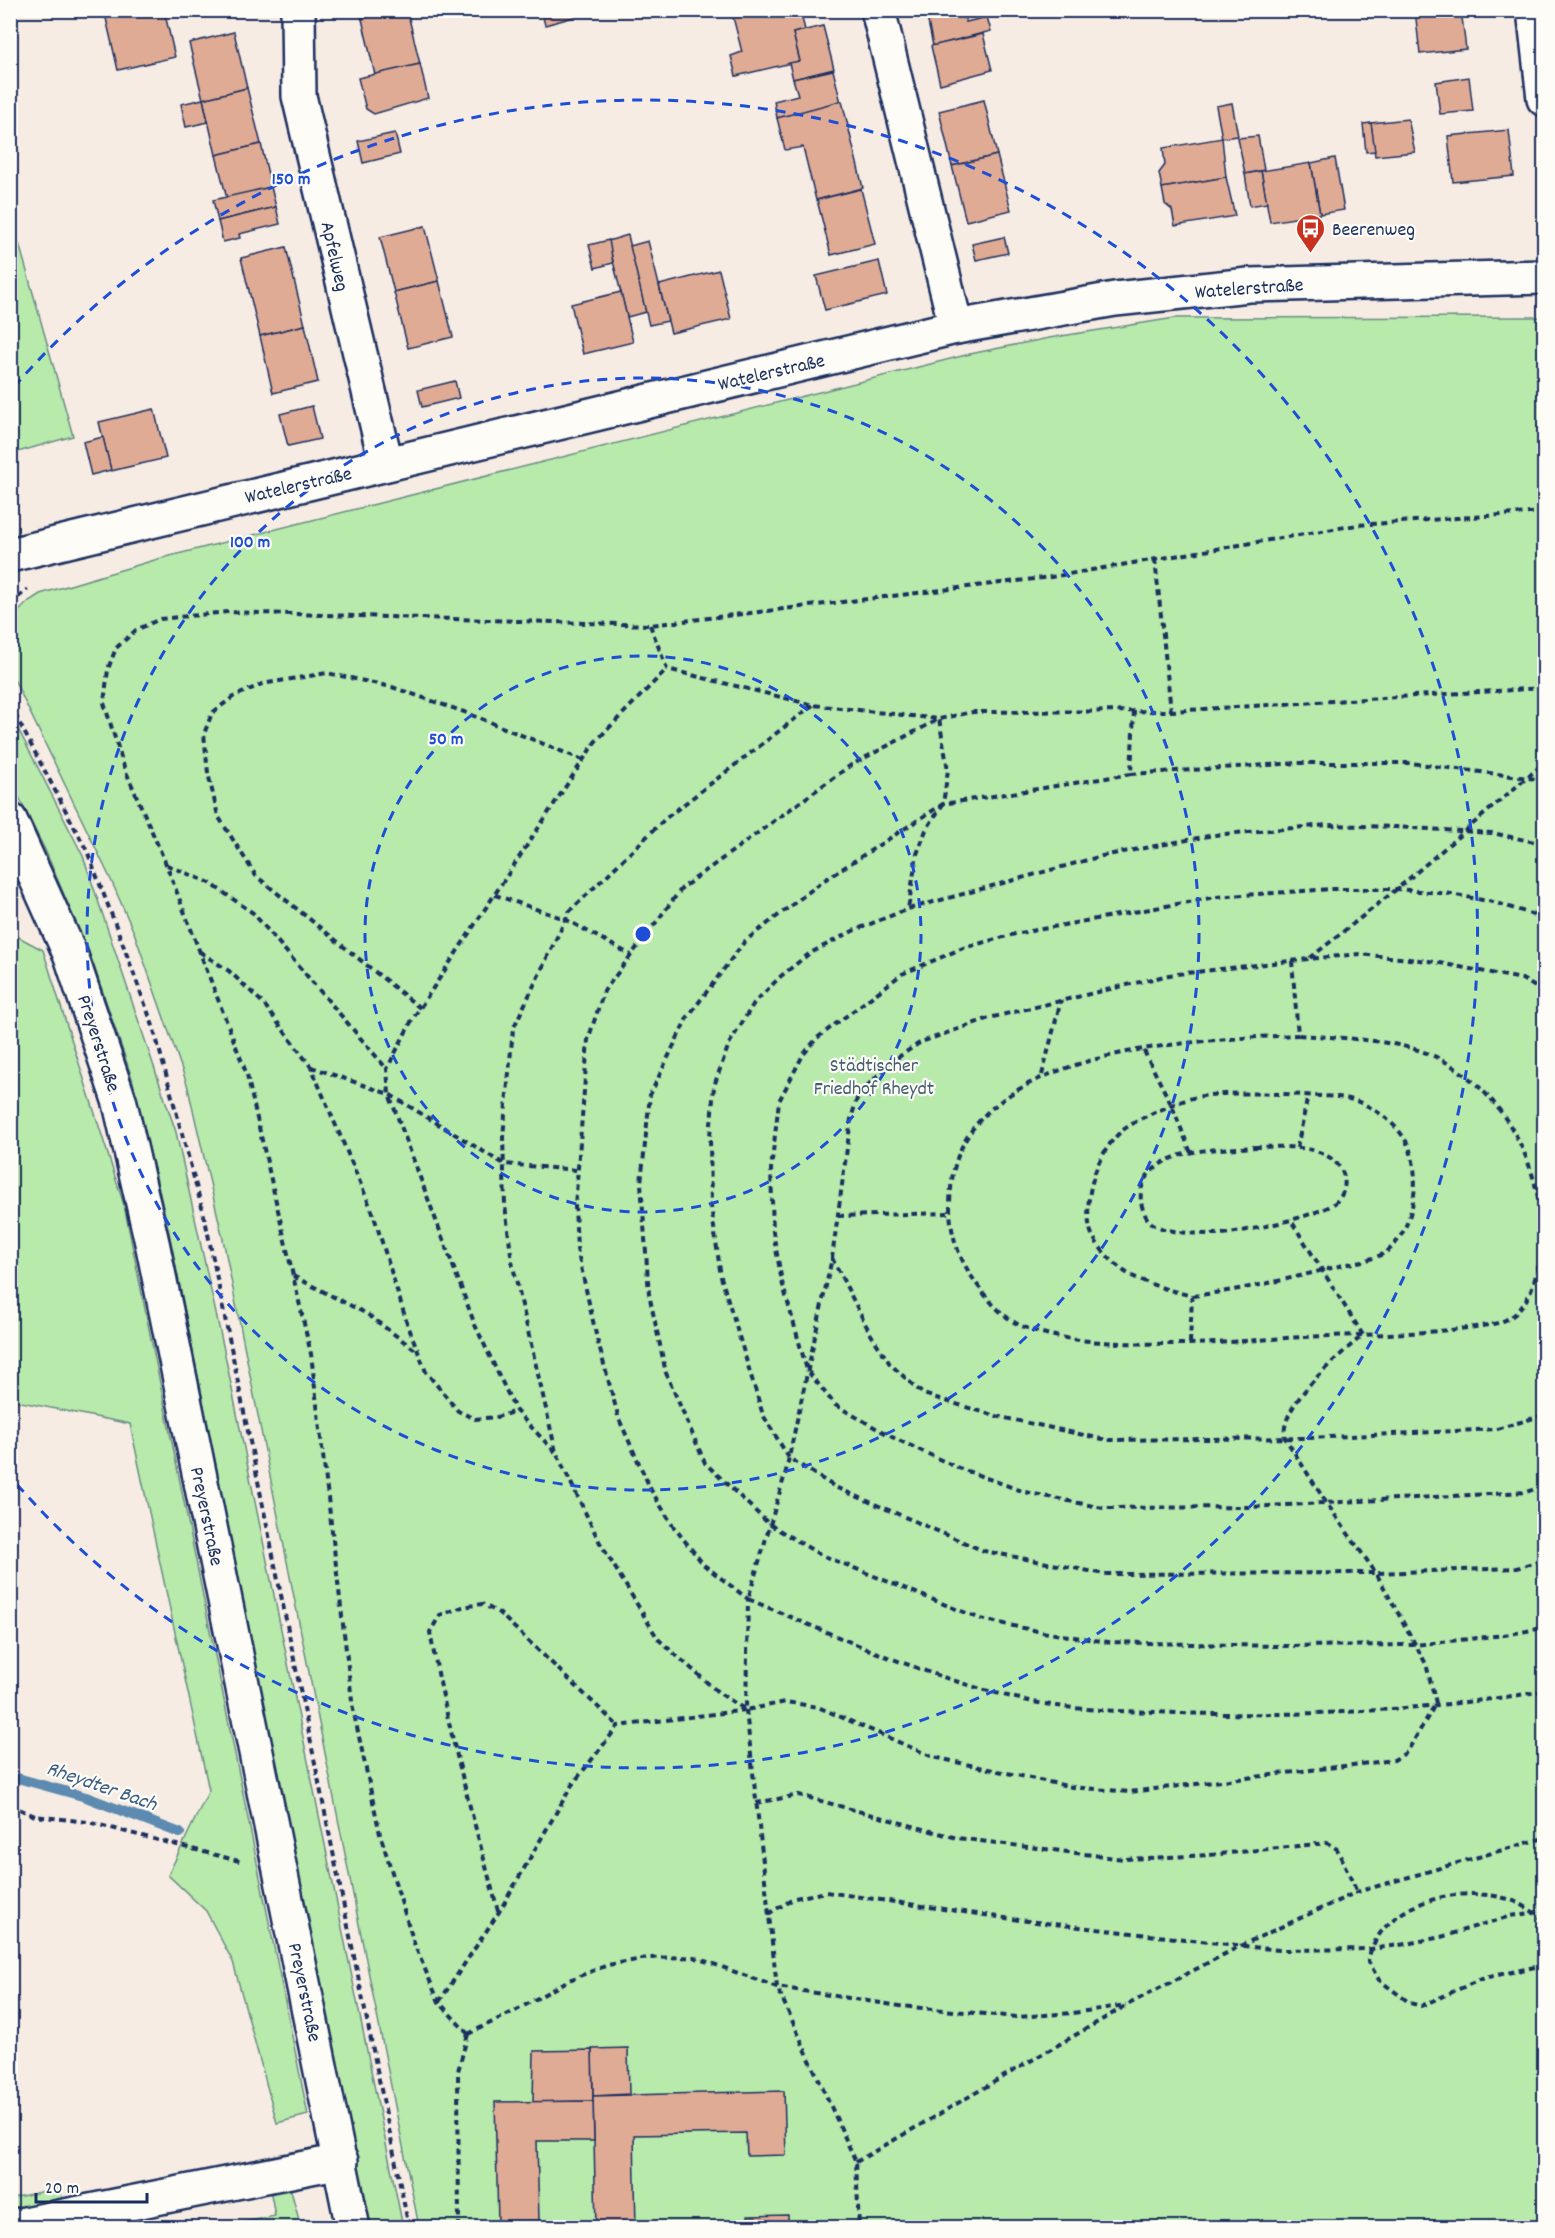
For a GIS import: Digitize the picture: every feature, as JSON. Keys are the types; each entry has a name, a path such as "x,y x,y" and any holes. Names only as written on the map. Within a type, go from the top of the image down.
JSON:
{"street":[{"name":"Apfelweg","path":"298,10 299,96 386,463"},
{"path":"878,10 956,327"},
{"path":"1534,10 1545,99"},
{"name":"Watelerstraße","path":"10,555 956,327 1115,299 1249,285 1545,278"},
{"name":"Preyerstraße","path":"10,820 71,956 120,1103 153,1247 353,2228"},
{"path":"10,2227 341,2161"}],"path":[{"path":"468,2034 439,2002 415,1946 380,1834 353,1709 311,1354 247,1075 166,864 124,767 105,703 108,669 116,648 136,630 160,619 227,612 650,626 1051,577 1357,525 1545,512"},
{"path":"1155,559 1172,711"},
{"path":"10,604 28,589 39,584"},
{"path":"650,626 667,669"},
{"path":"667,669 813,705 939,719"},
{"path":"556,1452 516,1411 475,1325 389,1094 387,1069 420,1008 595,742 667,669"},
{"path":"420,1008 256,876 218,816 208,773 204,734 212,713 233,697 262,684 327,673 392,687 467,713 583,760"},
{"path":"1545,688 1172,711 974,712 939,719 851,765 682,888 604,991 588,1040 575,1206 578,1249 597,1340 619,1419 651,1490 673,1526 704,1565 748,1599 929,1672 1030,1701 1104,1710 1215,1715 1356,1710 1493,1700 1545,1691"},
{"path":"10,705 87,851 121,939 153,1026 205,1219 409,2228"},
{"path":"746,1710 720,1693 658,1639 599,1541 556,1452 512,1262 505,1204 503,1137 513,1029 569,912 666,818 813,705"},
{"path":"1131,774 1134,711"},
{"path":"908,909 917,854 926,830 943,804 948,770 939,719"},
{"path":"1545,780 1530,776 1410,763 1298,763 1131,774 943,804 823,881 745,941 687,1018 650,1095 641,1183 649,1294 666,1374 705,1463 769,1524 819,1554 981,1618 1042,1632 1108,1642 1276,1646 1415,1645 1545,1628"},
{"path":"1308,959 1397,889 1545,763"},
{"path":"1545,844 1467,830 1327,825 1214,835 1102,856 908,909 855,930 810,953 781,976 754,1003 729,1044 714,1086 710,1137 711,1206 721,1277 763,1415 789,1458 835,1487 984,1551 1105,1574 1376,1573 1517,1568 1545,1559"},
{"path":"166,864 210,883 253,913 387,1069"},
{"path":"1545,918 1493,902 1451,894 1397,889 1331,889 1215,897 1015,934 963,948 902,974 818,1038 803,1055 779,1101 771,1169 773,1232 782,1282 807,1370 835,1405 892,1437 956,1467 1025,1492 1103,1508 1328,1504 1526,1492 1545,1486"},
{"path":"495,895 566,919 632,955"},
{"path":"199,951 229,971 263,1004 311,1067 372,1213 426,1372 458,1411 475,1419 497,1417 516,1411"},
{"path":"859,2228 856,2162 777,1987 746,1710 748,1599 789,1458 832,1258 850,1119 858,1095 891,1062 921,1042 989,1018 1169,975 1359,954 1429,961 1522,979 1545,992"},
{"path":"1292,961 1298,1035"},
{"path":"1042,1075 1061,1000"},
{"path":"1298,1035 1419,1050 1441,1059 1474,1083 1504,1116 1522,1146 1534,1182 1542,1248 1537,1275 1518,1312 1490,1325 1363,1335 1190,1343 1070,1339 1020,1326 991,1303 972,1278 956,1248 948,1213 957,1159 974,1126 999,1101 1042,1075 1108,1056 1219,1040 1298,1035"},
{"path":"1144,1050 1172,1106 1191,1153"},
{"path":"311,1067 389,1094 504,1164 577,1170"},
{"path":"1221,1095 1308,1095 1347,1098 1367,1104 1407,1143 1415,1173 1409,1221 1389,1250 1369,1258 1241,1291 1192,1296 1168,1290 1130,1275 1104,1251 1090,1229 1092,1175 1123,1130 1172,1106 1191,1098 1221,1095"},
{"path":"1297,1148 1308,1095"},
{"path":"1255,1147 1297,1148 1324,1155 1338,1164 1344,1173 1345,1183 1336,1203 1290,1219 1222,1234 1196,1233 1152,1224 1144,1214 1141,1188 1148,1176 1166,1161 1191,1153 1255,1147"},
{"path":"838,1216 948,1213"},
{"path":"1290,1219 1363,1335"},
{"path":"832,1258 870,1333 890,1364 923,1394 996,1416 1107,1440 1286,1438 1497,1429 1545,1415"},
{"path":"293,1276 367,1314 419,1352"},
{"path":"1190,1343 1192,1296"},
{"path":"439,2002 499,1912 572,1785 618,1726 746,1710 786,1702 818,1707 933,1757 1072,1787 1130,1792 1394,1760 1407,1752 1436,1703 1426,1664 1376,1573 1328,1504 1286,1438 1283,1428 1288,1416 1307,1389 1363,1335"},
{"path":"499,1912 460,1771 435,1661 430,1632 440,1615 463,1607 482,1604 499,1613 618,1726"},
{"path":"756,1803 799,1795 957,1838 1124,1859 1210,1855 1328,1843 1337,1849 1357,1892"},
{"path":"10,1805 35,1816 88,1822 282,1872"},
{"path":"856,2162 1129,2004 1244,1944 1357,1892 1545,1838"},
{"path":"768,1914 795,1898 826,1892 1019,1920 1244,1944 1279,1950 1371,1949 1442,1937 1486,1922 1545,1911"},
{"path":"1545,1920 1518,1902 1504,1898 1465,1895 1443,1898 1407,1910 1394,1919 1383,1929 1371,1949 1368,1961 1379,1980 1410,2003 1421,2006 1484,1978 1545,1965"},
{"path":"459,2228 458,2072 468,2034 515,2011 569,1980 628,1960 694,1957 777,1987 900,2006 1017,2017 1073,2013 1129,2004"},
{"path":"1069,2228 1075,2222 1086,2228"}],"green space":[{"path":"10,211 73,436 11,454 10,454"},
{"name":"Städtischer Friedhof Rheydt","path":"1544,317 1544,2227 419,2227 223,1239 187,1084 135,935 111,880 10,671 10,620 29,601 40,594 158,559 970,354 1049,338 1175,318"},
{"path":"10,713 83,856 176,1132 224,1350 403,2227 369,2227 169,1232 132,1078 94,966 46,852 11,781"},
{"path":"11,933 43,950 124,1205 308,2115 277,2123 233,1962 206,1911 168,1875 209,1790 130,1424 11,1400"},
{"path":"288,2180 301,2227 214,2228 275,2216 269,2183"},
{"path":"60,2188 68,2225 11,2228 11,2198"}],"building":[{"path":"119,10 164,10 175,57 118,70 105,14"},
{"path":"360,10 396,10 362,19"},
{"path":"396,10 407,10 420,64 375,75 362,19"},
{"path":"550,10 572,10 574,17 545,25 542,14"},
{"path":"734,10 800,10 805,30 793,33 800,61 736,76 731,56 742,52 733,17"},
{"path":"924,10 951,10 925,17"},
{"path":"952,10 963,10 966,22 987,17 991,31 933,46 927,17"},
{"path":"1415,10 1461,10 1466,49 1420,54"},
{"path":"823,26 834,69 793,79 789,63 800,61 793,33"},
{"path":"234,32 247,88 203,99 189,43"},
{"path":"983,34 992,70 940,84 931,46"},
{"path":"420,64 428,98 374,114 366,109 358,78"},
{"path":"833,70 841,103 777,118 774,101 798,95 793,79"},
{"path":"1469,77 1473,111 1440,114 1436,82"},
{"path":"247,88 261,144 216,155 203,99"},
{"path":"203,99 208,122 186,127 181,104"},
{"path":"984,100 997,155 952,166 939,111"},
{"path":"842,101 863,188 816,200 803,147 785,150 777,118"},
{"path":"1232,103 1238,136 1222,138 1216,106"},
{"path":"1408,119 1415,152 1375,156 1371,123"},
{"path":"1371,123 1375,151 1366,152 1363,124"},
{"path":"1509,130 1514,176 1453,182 1448,136"},
{"path":"395,133 400,154 363,163 358,141"},
{"path":"1258,136 1264,170 1245,174 1238,138"},
{"path":"1222,138 1226,177 1162,188 1159,173 1165,165 1163,148"},
{"path":"261,144 271,187 227,199 216,155"},
{"path":"997,155 1011,210 966,221 952,166"},
{"path":"1335,158 1344,210 1320,214 1311,163"},
{"path":"1311,163 1320,214 1270,222 1261,171"},
{"path":"1261,171 1267,203 1250,206 1245,174"},
{"path":"1226,177 1235,216 1175,226 1172,210 1165,204 1162,188"},
{"path":"271,187 276,207 218,221 213,200"},
{"path":"861,189 875,244 831,255 817,200"},
{"path":"276,207 280,224 239,234 240,238 223,242 218,221"},
{"path":"425,226 439,281 394,292 380,237"},
{"path":"628,235 646,312 627,317 608,241"},
{"path":"1004,237 1008,253 976,260 972,244"},
{"path":"609,240 613,263 595,268 589,245"},
{"path":"648,241 668,321 649,325 630,246"},
{"path":"286,247 305,325 260,336 241,258"},
{"path":"879,261 887,295 825,310 816,276"},
{"path":"719,270 731,319 671,333 659,285"},
{"path":"439,281 453,337 408,348 394,292"},
{"path":"621,292 633,342 583,354 571,304"},
{"path":"305,325 318,382 273,393 260,336"},
{"path":"455,381 459,398 422,407 418,390"},
{"path":"312,406 320,439 288,446 280,414"},
{"path":"154,409 166,458 111,471 99,422"},
{"path":"103,437 111,470 91,475 83,442"},
{"path":"628,2048 629,2094 593,2096 592,2049"},
{"path":"592,2050 593,2101 533,2102 534,2051"},
{"path":"784,2091 786,2155 747,2156 746,2133 634,2135 636,2228 596,2228 593,2096"},
{"path":"593,2101 594,2141 537,2141 539,2221 498,2222 495,2102"},
{"path":"788,2215 788,2228 748,2228 748,2216"},
{"path":"539,2221 539,2228 498,2228 498,2222"}],"waterway":[{"name":"Rheydter Bach","path":"10,1776 86,1797 180,1833"}],"place":[{"name":"Beerenweg","path":"1311,254"}]}
